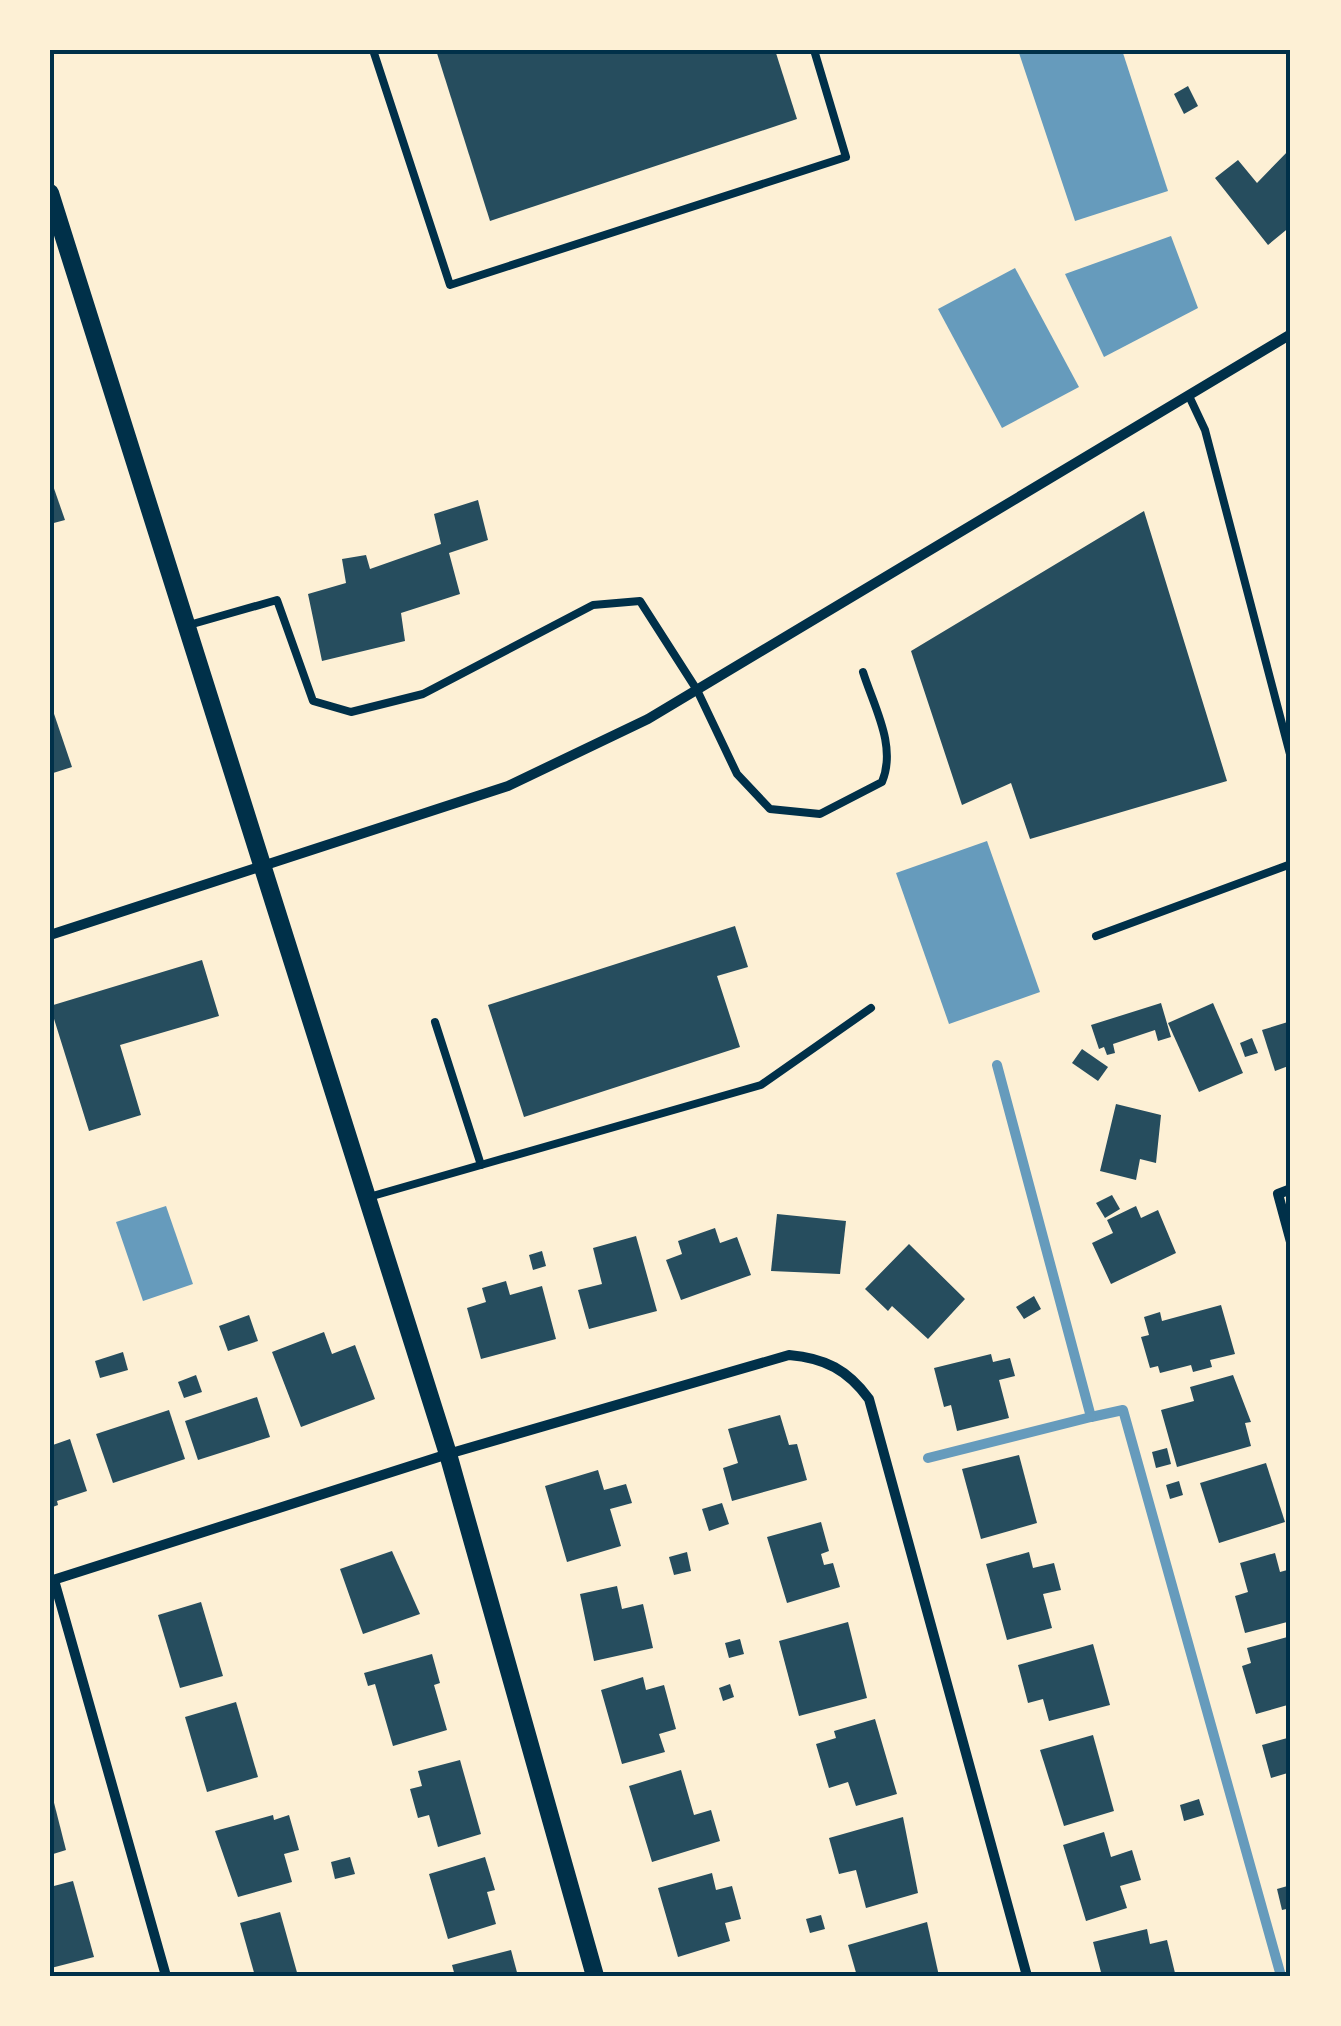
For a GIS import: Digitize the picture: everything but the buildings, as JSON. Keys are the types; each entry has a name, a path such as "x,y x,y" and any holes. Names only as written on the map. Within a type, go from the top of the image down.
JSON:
{"street":[{"path":"50,193 448,1454 595,1976"},
{"path":"50,935 508,786 648,719 1291,334"},
{"path":"1291,1189 1278,1194 1291,1242"},
{"path":"166,1976 52,1581 448,1454 789,1356 815,1358 839,1368 869,1399 1027,1976"}],"lane":[{"path":"372,50 450,285 846,157 814,50"},
{"path":"1190,396 1205,430 1291,758"},
{"path":"184,627 277,600 313,701 351,712 423,694 593,605 640,601 698,690 738,774 770,809 820,814 882,782 888,769 889,752 863,672"},
{"path":"1096,936 1291,864"},
{"path":"365,1198 760,1085 871,1008"},
{"path":"435,1022 481,1165"}],"water":[{"path":"1018,50 1122,50 1168,191 1075,221"},
{"path":"1171,236 1198,308 1104,357 1065,274"},
{"path":"1015,268 1079,387 1002,428 938,309"},
{"path":"987,841 1040,992 949,1024 896,873"},
{"path":"166,1206 193,1284 143,1301 116,1222"}],"waterway":[{"path":"997,1065 1091,1417 1123,1410 1281,1976"},
{"path":"928,1458 1091,1417"}]}
